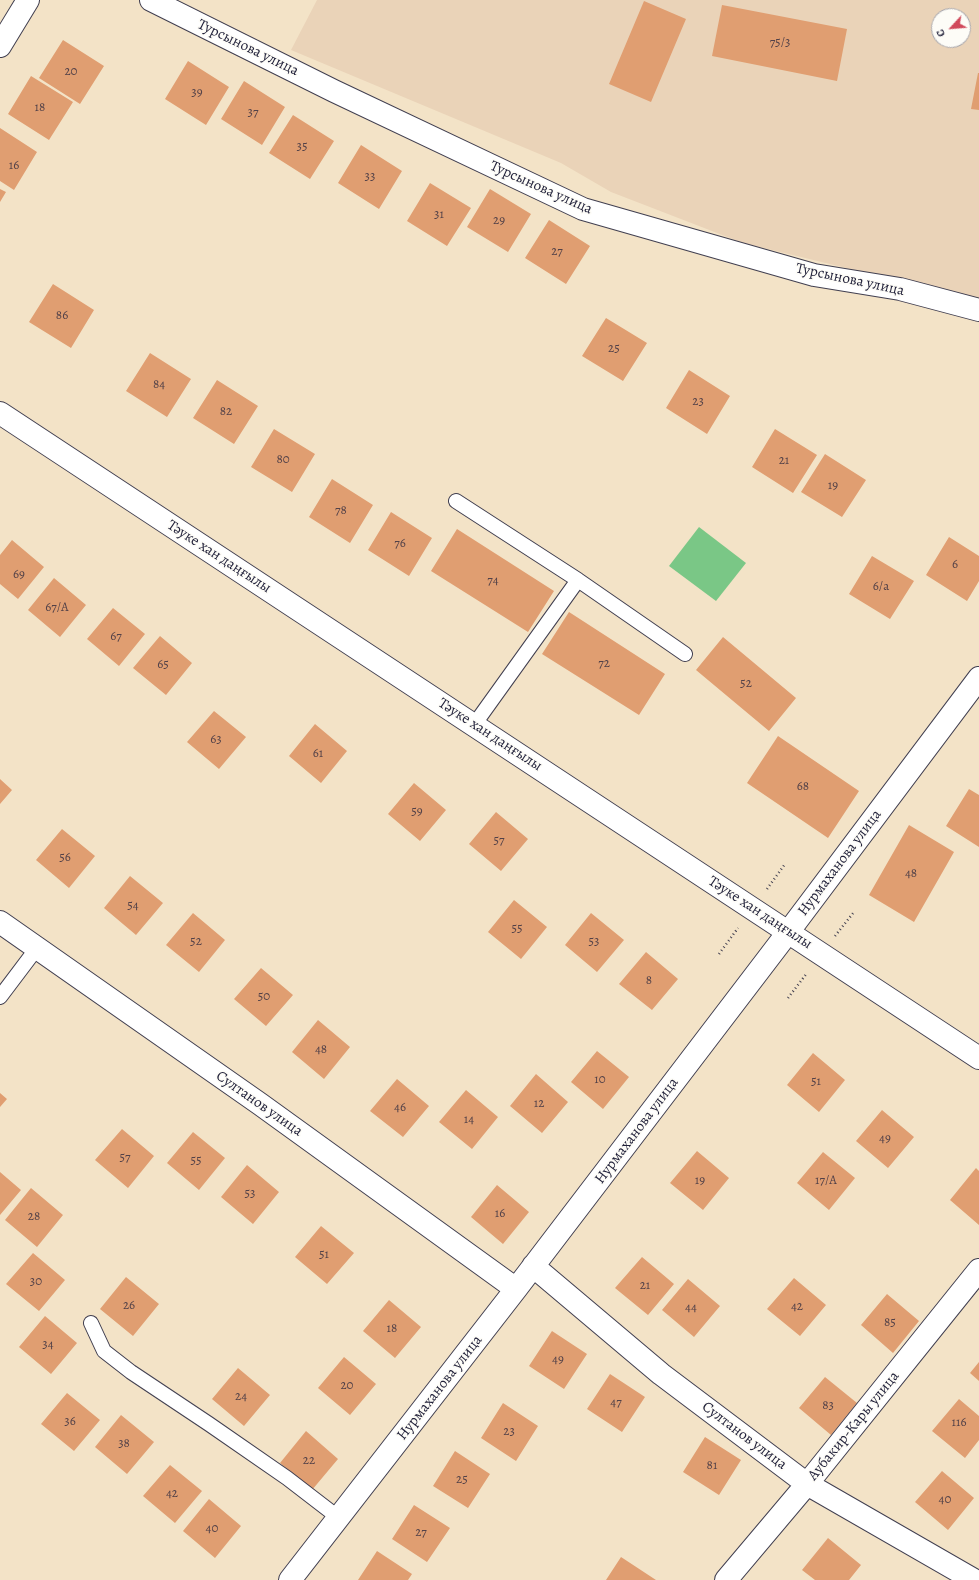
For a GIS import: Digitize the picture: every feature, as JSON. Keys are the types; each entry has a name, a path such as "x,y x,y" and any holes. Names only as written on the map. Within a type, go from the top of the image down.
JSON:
{"street":[{"path":"0,46 28,0"},
{"name":"Турсынова улица","path":"151,0 334,90 583,209 814,274 900,290 979,310"},
{"name":"Тәуке хан даңғылы","path":"0,413 789,931 979,1058"},
{"name":"Нурмаханова улица","path":"290,1580 516,1289 789,931 979,678"},
{"name":"Султанов улица","path":"0,922 260,1104 516,1289"},
{"name":"Султанов улица","path":"533,1266 662,1374 807,1484 974,1580"},
{"name":"Аубакир-Кары улица","path":"726,1580 807,1484 979,1270"}],"lane":[{"path":"456,501 578,580 685,654"},
{"path":"474,725 578,580"},
{"path":"0,997 37,948"},
{"path":"91,1323 104,1351 131,1372 287,1478 339,1518"}],"shaded area":[{"path":"317,0 979,0 979,300 743,243 611,192 561,163 291,50"}],"green space":[{"path":"699,527 746,563 716,601 669,566"}],"building":[{"path":"644,1 686,19 651,102 609,84"},
{"path":"722,5 847,29 837,81 712,56"},
{"path":"63,40 104,66 80,104 39,78"},
{"path":"188,61 229,87 206,125 165,99"},
{"path":"979,73 979,110 971,109"},
{"path":"31,76 73,102 49,140 8,114"},
{"path":"244,81 285,107 262,145 221,119"},
{"path":"293,115 334,141 310,179 269,153"},
{"path":"0,128 37,152 14,190 0,181"},
{"path":"361,145 402,171 379,209 338,183"},
{"path":"430,183 471,208 447,246 407,221"},
{"path":"0,189 6,192 0,202"},
{"path":"490,189 531,214 508,252 467,227"},
{"path":"549,220 590,246 566,284 525,258"},
{"path":"53,284 94,310 71,348 29,322"},
{"path":"606,318 647,343 623,381 582,356"},
{"path":"150,353 191,379 167,417 126,391"},
{"path":"689,370 730,396 707,434 666,408"},
{"path":"217,380 258,406 234,444 193,418"},
{"path":"274,429 315,454 292,492 251,467"},
{"path":"775,429 817,455 793,493 752,467"},
{"path":"825,454 866,480 842,517 801,492"},
{"path":"332,479 373,505 350,543 309,517"},
{"path":"391,512 432,538 409,576 368,550"},
{"path":"457,529 554,591 528,632 431,571"},
{"path":"949,537 979,556 979,581 967,601 926,575"},
{"path":"12,540 44,567 18,599 0,584 0,555"},
{"path":"872,556 914,581 890,619 849,594"},
{"path":"54,578 86,605 60,637 28,610"},
{"path":"113,608 145,634 119,666 87,639"},
{"path":"569,612 665,674 639,715 542,654"},
{"path":"160,636 192,663 166,695 133,668"},
{"path":"723,637 796,698 769,731 696,670"},
{"path":"214,711 246,737 219,769 187,742"},
{"path":"315,724 347,751 321,783 289,756"},
{"path":"778,736 859,791 828,838 747,783"},
{"path":"0,779 12,790 0,804"},
{"path":"414,783 446,810 420,841 388,814"},
{"path":"969,789 979,795 979,847 946,826"},
{"path":"496,812 528,839 501,871 469,844"},
{"path":"909,825 954,852 914,922 869,895"},
{"path":"62,829 95,856 69,888 36,860"},
{"path":"130,876 163,903 136,935 104,908"},
{"path":"514,900 547,927 521,959 488,932"},
{"path":"193,913 225,940 199,972 166,945"},
{"path":"591,913 624,940 597,972 565,945"},
{"path":"646,952 678,979 652,1010 619,984"},
{"path":"261,968 293,995 266,1026 234,999"},
{"path":"318,1020 350,1047 324,1079 292,1052"},
{"path":"597,1051 629,1077 603,1109 571,1082"},
{"path":"813,1053 845,1080 819,1112 787,1085"},
{"path":"536,1074 568,1102 542,1133 510,1106"},
{"path":"397,1079 429,1106 403,1137 370,1111"},
{"path":"466,1090 498,1117 472,1149 439,1122"},
{"path":"0,1093 7,1099 0,1107"},
{"path":"882,1110 914,1137 888,1168 856,1141"},
{"path":"122,1129 154,1156 128,1188 95,1160"},
{"path":"193,1132 225,1158 199,1190 167,1163"},
{"path":"697,1151 729,1178 703,1210 670,1183"},
{"path":"823,1152 855,1178 829,1210 797,1183"},
{"path":"247,1165 279,1192 253,1224 221,1197"},
{"path":"976,1168 979,1171 979,1225 950,1200"},
{"path":"0,1172 21,1190 0,1215"},
{"path":"497,1185 529,1212 503,1244 471,1217"},
{"path":"31,1188 63,1215 37,1247 5,1220"},
{"path":"321,1226 354,1253 327,1284 295,1257"},
{"path":"33,1253 65,1280 39,1311 6,1284"},
{"path":"642,1257 674,1284 648,1315 615,1288"},
{"path":"126,1277 159,1304 133,1336 100,1309"},
{"path":"794,1278 826,1305 800,1336 767,1309"},
{"path":"688,1279 720,1306 694,1337 662,1310"},
{"path":"887,1294 919,1321 893,1353 861,1325"},
{"path":"389,1300 421,1327 395,1358 363,1331"},
{"path":"45,1316 77,1343 51,1374 19,1347"},
{"path":"552,1331 587,1354 564,1389 529,1366"},
{"path":"344,1357 376,1384 350,1415 318,1388"},
{"path":"979,1362 979,1381 970,1373"},
{"path":"238,1368 270,1395 244,1426 212,1399"},
{"path":"610,1374 645,1397 622,1432 587,1409"},
{"path":"825,1377 857,1403 831,1435 799,1408"},
{"path":"67,1393 100,1420 74,1451 41,1424"},
{"path":"959,1399 979,1416 979,1440 965,1458 932,1431"},
{"path":"503,1403 538,1426 516,1461 481,1438"},
{"path":"121,1415 154,1442 127,1474 95,1447"},
{"path":"306,1431 338,1459 312,1490 280,1463"},
{"path":"705,1437 741,1460 719,1495 683,1472"},
{"path":"455,1451 490,1474 468,1508 433,1486"},
{"path":"170,1465 202,1491 175,1523 143,1496"},
{"path":"942,1471 974,1498 948,1530 915,1502"},
{"path":"209,1499 241,1526 215,1558 183,1531"},
{"path":"414,1505 450,1528 427,1562 392,1539"},
{"path":"828,1538 861,1565 849,1580 815,1580 802,1570"},
{"path":"377,1551 412,1574 408,1580 358,1580"},
{"path":"621,1557 656,1580 606,1580"}]}
